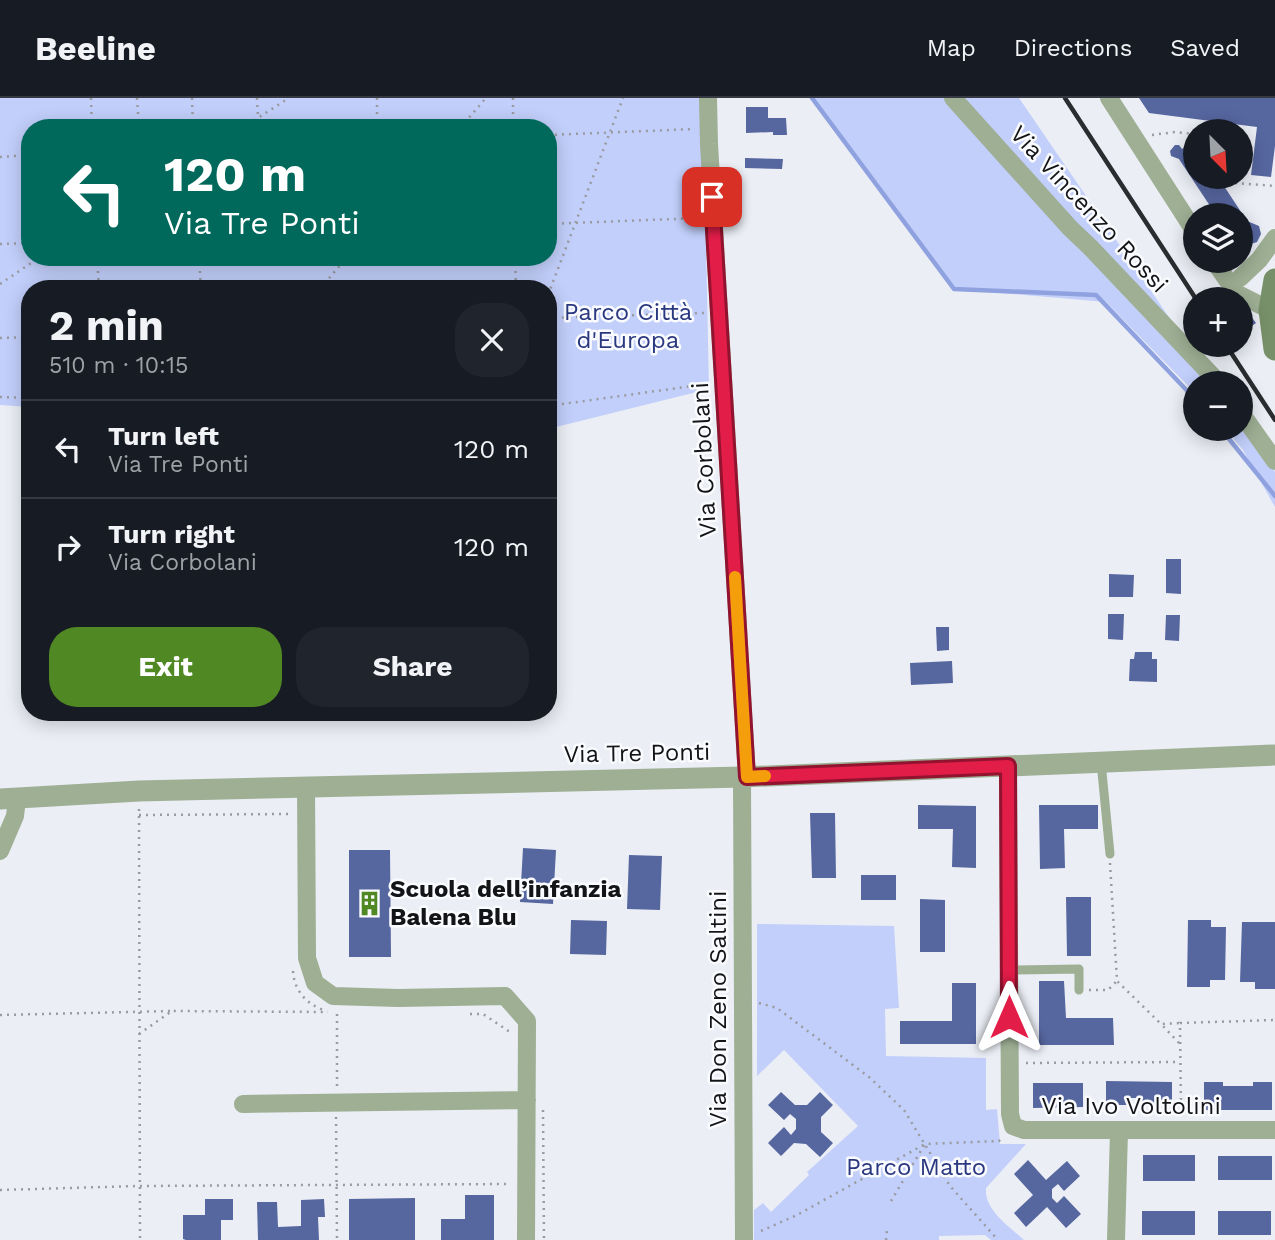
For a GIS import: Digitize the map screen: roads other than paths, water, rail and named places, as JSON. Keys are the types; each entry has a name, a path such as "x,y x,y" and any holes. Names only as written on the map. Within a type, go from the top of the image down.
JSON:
{"main road":[{"path":"1275,280 1270,310 1275,349"}],"street":[{"name":"Via Corbolani","path":"708,98 744,777"},
{"name":"Via Vincenzo Rossi","path":"953,98 1070,229 1208,371"},
{"path":"1109,98 1183,213"},
{"path":"1253,262 1259,260 1275,238"},
{"path":"1227,273 1242,298 1270,310"},
{"path":"1237,273 1275,280"},
{"path":"1253,430 1275,461"},
{"name":"Via Tre Ponti","path":"8,799 139,791 744,777 1275,755"},
{"name":"Via Ivo Voltolini","path":"1008,766 1010,1120 1013,1126 1024,1130 1275,1130"},
{"name":"Via Don Zeno Saltini","path":"744,777 744,1239"},
{"path":"306,787 307,958 315,983 333,996 505,996 527,1021 526,1240"},
{"path":"0,850 15,816 8,799"},
{"path":"243,1104 527,1100"},
{"path":"1116,1240 1119,1131"}],"lane":[{"path":"1101,762 1110,854"},
{"path":"1009,970 1079,968 1079,990"}],"waterway":[{"path":"812,98 954,289 1096,295 1183,386"},
{"path":"1231,441 1275,496"}],"railway":[{"path":"1065,98 1188,287"},
{"path":"1234,357 1275,420"}],"place":[{"name":"Scuola dell’infanzia Balena Blu","path":"370,903"}],"park label":[{"name":"Parco Città d'Europa","path":"628,326"},
{"name":"Parco Matto","path":"916,1167"}]}
